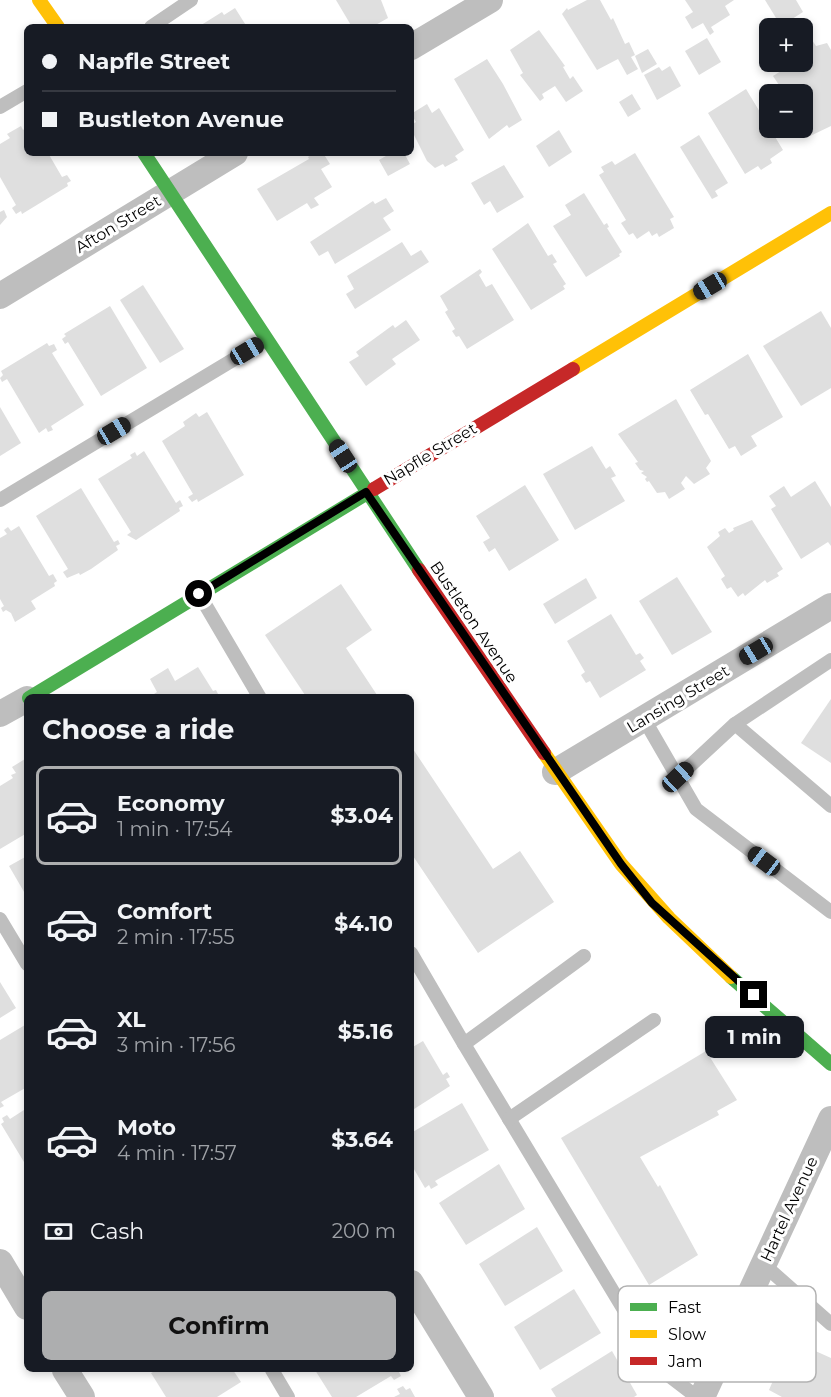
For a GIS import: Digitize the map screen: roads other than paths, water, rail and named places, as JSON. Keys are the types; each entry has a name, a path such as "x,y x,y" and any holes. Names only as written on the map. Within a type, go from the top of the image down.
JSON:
{"main road":[{"path":"39,0 56,24"},
{"name":"Bustleton Avenue","path":"146,156 366,492 555,772 652,903 831,1064"},
{"name":"Napfle Street","path":"40,694 366,492 831,213"}],"street":[{"path":"414,45 489,0"},
{"name":"Afton Street","path":"0,297 230,156"},
{"name":"Lansing Street","path":"555,772 831,606"},
{"name":"Napfle Street","path":"0,714 24,702"},
{"name":"Hartel Avenue","path":"753,1286 831,1119"},
{"path":"0,1262 24,1301"},
{"path":"414,1288 481,1397"},
{"path":"66,1372 82,1397"},
{"name":"Hartel Avenue","path":"702,1397 709,1382"}],"lane":[{"path":"155,24 191,0"},
{"path":"0,107 24,93"},
{"path":"0,500 266,340"},
{"path":"199,594 258,694"},
{"path":"678,777 735,724 831,660"},
{"path":"644,719 696,809 831,912"},
{"path":"735,724 831,806"},
{"path":"0,919 24,959"},
{"path":"464,1044 584,956"},
{"path":"414,959 618,1300"},
{"path":"509,1119 654,1020"},
{"path":"763,1264 788,1286"},
{"path":"816,1311 831,1324"},
{"path":"273,1372 288,1397"},
{"path":"677,1382 697,1397"}]}
